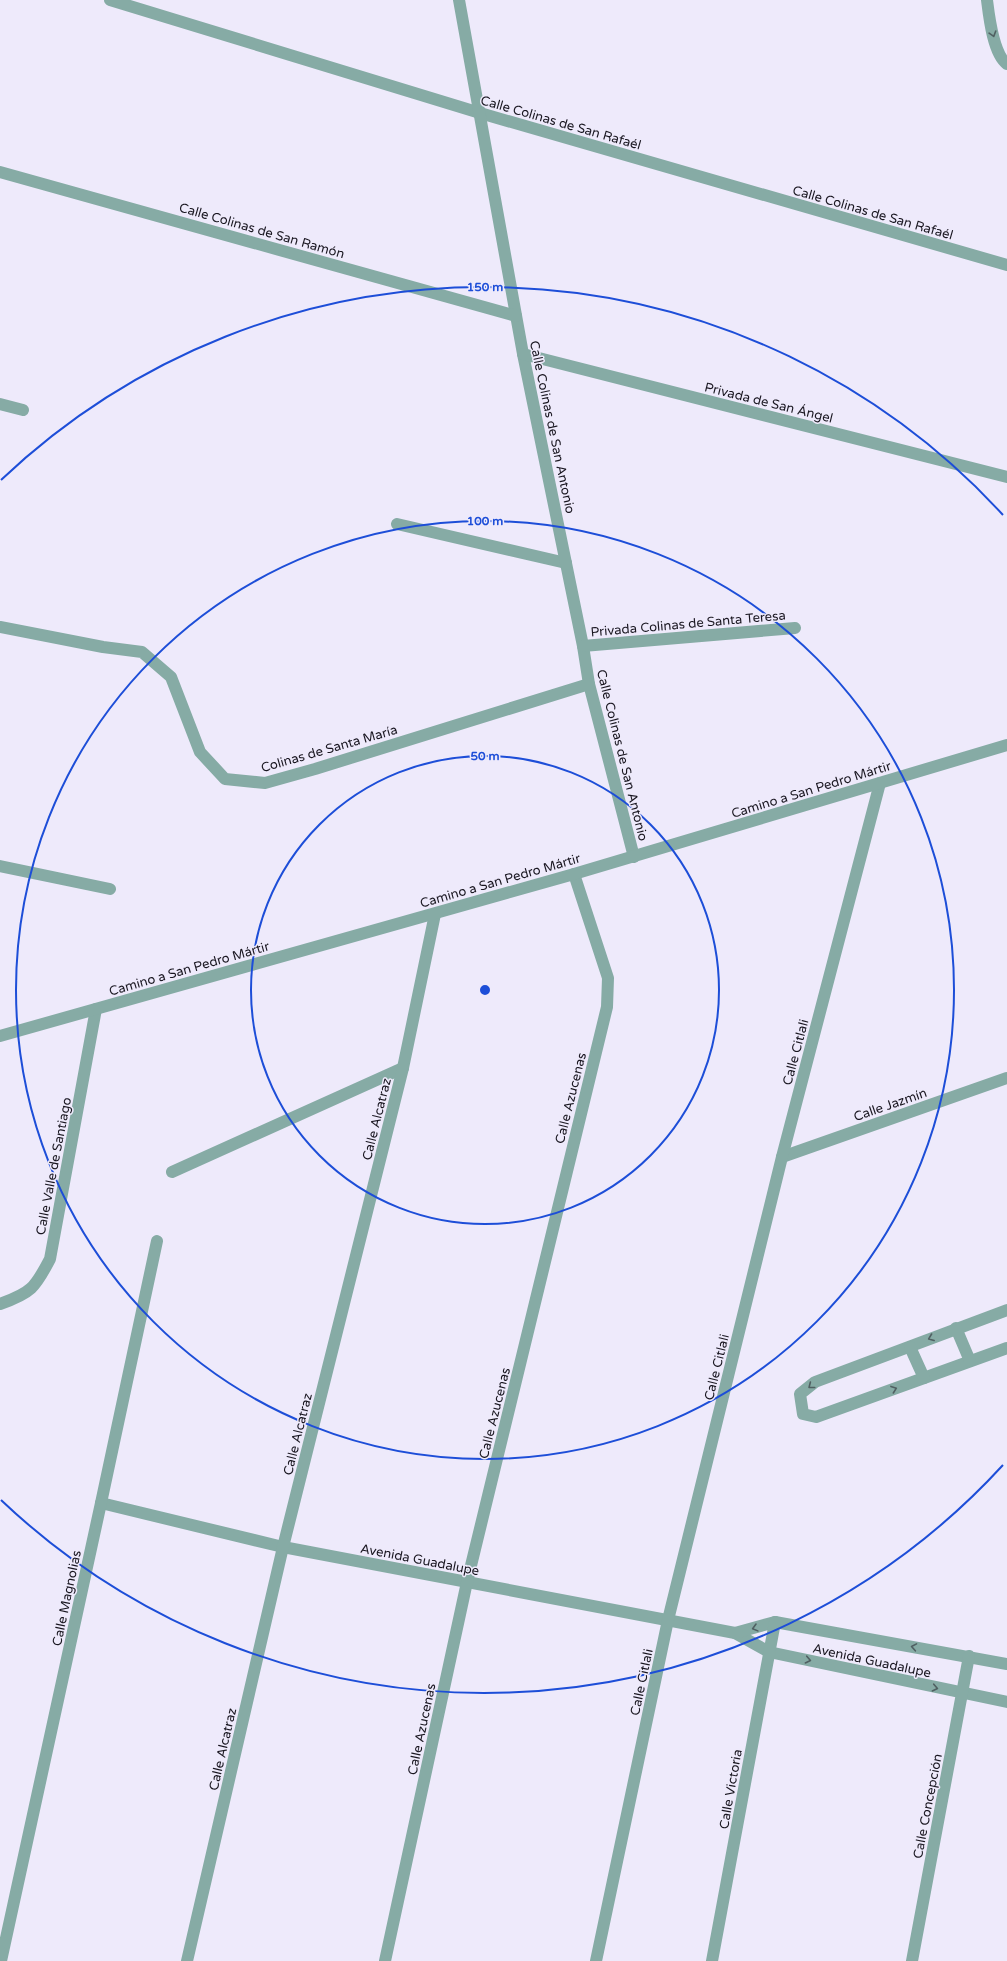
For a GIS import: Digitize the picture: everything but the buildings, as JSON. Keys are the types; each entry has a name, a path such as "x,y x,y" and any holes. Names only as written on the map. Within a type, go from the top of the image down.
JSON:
{"street":[{"name":"Calle Colinas de San Rafaél","path":"110,0 480,113 1007,265"},
{"name":"Calle Colinas de San Antonio","path":"458,0 480,113 523,354 583,646 589,684 634,857"},
{"path":"986,0 990,26 996,45 1007,64"},
{"name":"Calle Colinas de San Ramón","path":"0,172 516,316"},
{"name":"Privada de San Ángel","path":"523,354 1007,476"},
{"path":"0,404 23,410"},
{"path":"397,524 566,563"},
{"name":"Colinas de Santa María","path":"0,627 103,647 142,652 171,677 200,752 225,779 265,783 589,684"},
{"name":"Privada Colinas de Santa Teresa","path":"583,646 795,628"},
{"name":"Camino a San Pedro Mártir","path":"0,1036 634,857 1007,745"},
{"name":"Calle Citlali","path":"596,1961 668,1620 782,1157 880,783"},
{"path":"0,866 110,889"},
{"name":"Calle Azucenas","path":"385,1961 468,1582 607,1007 608,978 574,874"},
{"name":"Calle Alcatraz","path":"187,1961 283,1548 403,1068 435,914"},
{"name":"Calle Valle de Santiago","path":"0,1304 21,1297 38,1282 50,1259 96,1009"},
{"path":"172,1172 403,1068"},
{"name":"Calle Jazmín","path":"782,1157 1007,1078"},
{"name":"Calle Magnolias","path":"1,1961 157,1241"},
{"path":"1007,1310 815,1382 800,1394 803,1414 816,1417 1007,1348"},
{"path":"956,1328 970,1361"},
{"path":"910,1347 924,1378"},
{"name":"Avenida Guadalupe","path":"101,1503 283,1548 735,1633 770,1652 1007,1702"},
{"name":"Avenida Guadalupe","path":"735,1633 775,1622 1007,1664"},
{"name":"Calle Victoria","path":"712,1961 775,1622"},
{"name":"Calle Concepción","path":"912,1961 969,1656"}]}
